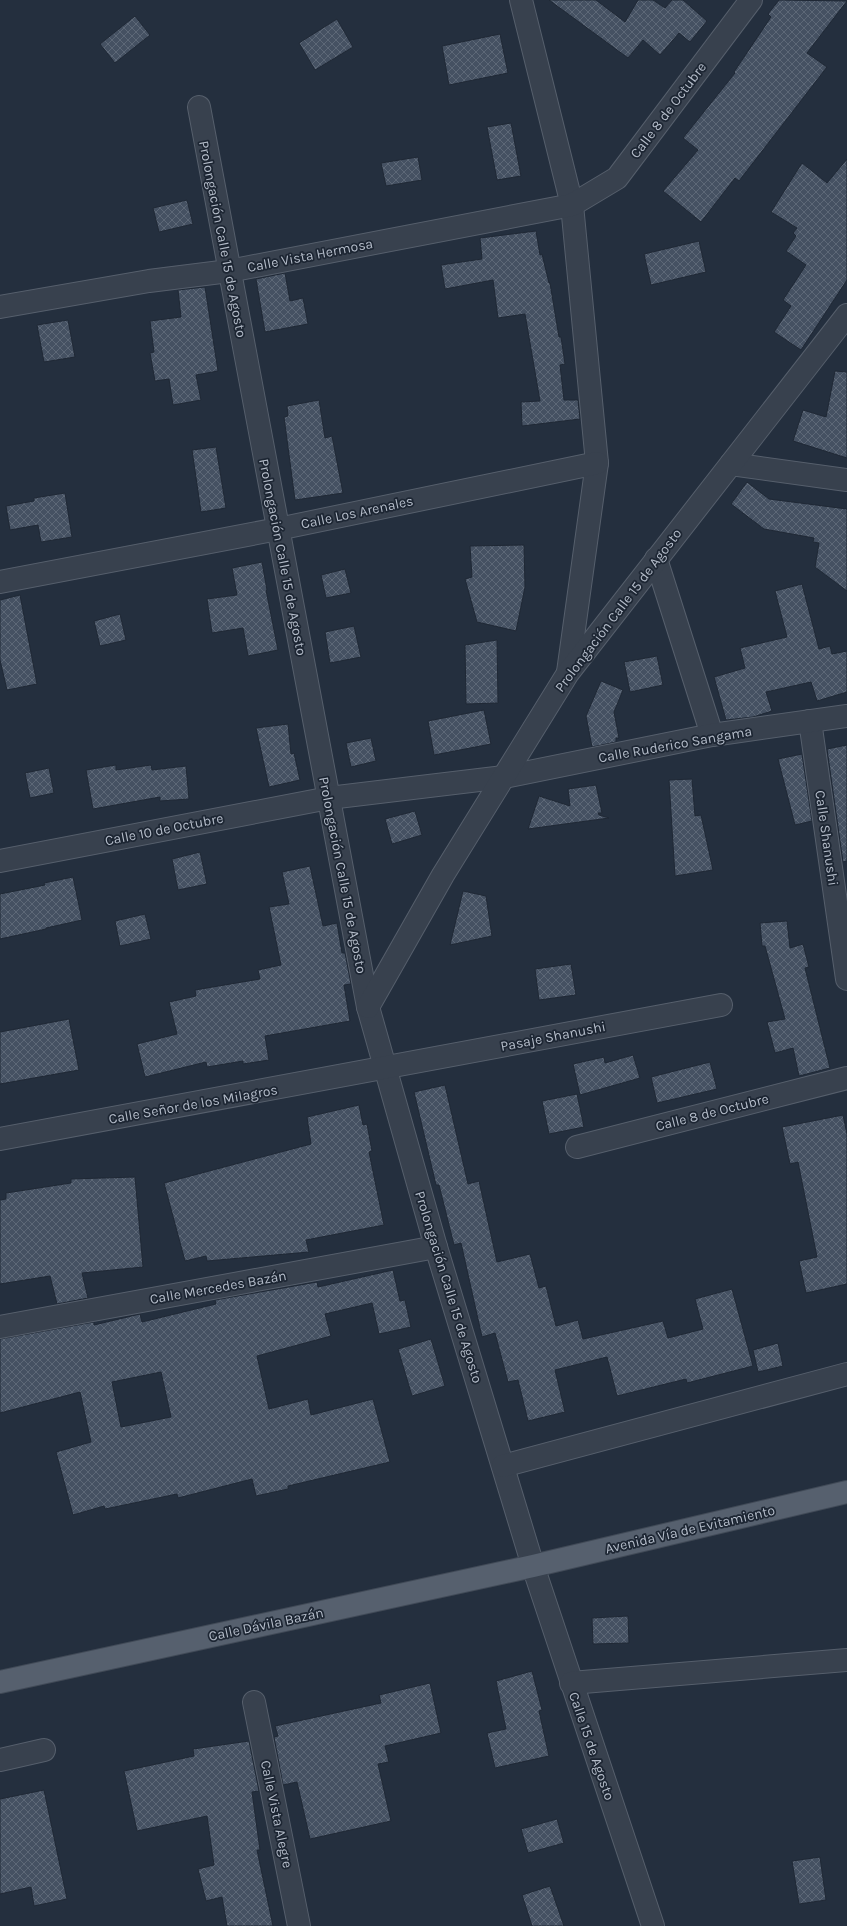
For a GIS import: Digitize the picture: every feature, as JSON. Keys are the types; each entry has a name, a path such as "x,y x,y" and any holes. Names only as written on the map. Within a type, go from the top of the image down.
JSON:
{"main road":[{"name":"Avenida Vía de Evitamiento","path":"533,1566 847,1492"},
{"name":"Calle Dávila Bazán","path":"0,1682 533,1566"}],"street":[{"path":"521,0 572,205 596,462 568,673"},
{"name":"Calle 8 de Octubre","path":"572,205 618,178 751,0"},
{"name":"Prolongación Calle 15 de Agosto","path":"199,107 368,1007 436,1247 533,1566"},
{"name":"Calle Vista Hermosa","path":"0,307 149,281 229,270 572,205"},
{"name":"Prolongación Calle 15 de Agosto","path":"368,1007 444,875 568,673 847,315"},
{"name":"Calle Los Arenales","path":"0,582 278,529 596,462"},
{"path":"731,464 847,480"},
{"path":"656,559 712,735"},
{"name":"Calle Ruderico Sangama","path":"329,798 504,777 712,735 847,716"},
{"name":"Calle Shanushi","path":"810,721 847,979"},
{"name":"Calle 10 de Octubre","path":"0,861 329,798"},
{"name":"Pasaje Shanushi","path":"386,1068 721,1004"},
{"name":"Calle Señor de los Milagros","path":"0,1139 386,1068"},
{"name":"Calle 8 de Octubre","path":"577,1147 847,1078"},
{"name":"Calle Mercedes Bazán","path":"0,1328 436,1247"},
{"path":"503,1466 847,1374"},
{"name":"Calle 15 de Agosto","path":"533,1566 653,1926"},
{"path":"571,1683 847,1660"},
{"name":"Calle Vista Alegre","path":"254,1702 300,1926"},
{"path":"0,1760 44,1750"}],"building":[{"path":"549,0 596,0 625,22 638,0 653,0 665,8 672,0 683,0 707,21 690,42 679,33 660,55 643,40 628,58"},
{"path":"779,0 847,1 807,53 827,67 739,181 735,178 701,222 663,191 698,150 683,138 735,73 734,72 771,17 768,14"},
{"path":"135,16 150,35 115,63 100,44"},
{"path":"337,19 353,47 315,70 299,43"},
{"path":"500,34 508,73 449,85 442,46"},
{"path":"511,123 521,176 497,180 487,127"},
{"path":"418,157 422,180 386,186 381,163"},
{"path":"847,159 847,280 801,350 774,332 791,306 783,300 806,265 786,251 796,236 793,233 797,228 771,212 802,163 827,183"},
{"path":"187,200 193,224 159,232 153,208"},
{"path":"536,231 540,255 542,254 550,283 559,337 561,337 565,364 560,365 564,400 578,400 580,419 522,426 521,402 540,401 525,314 498,318 493,280 445,289 441,265 482,259 480,238"},
{"path":"699,241 706,272 651,285 644,254"},
{"path":"285,273 290,301 303,298 308,324 265,332 256,279"},
{"path":"205,287 218,371 196,375 201,400 173,405 169,379 155,381 150,353 154,352 150,321 181,317 178,290"},
{"path":"68,320 75,357 44,362 37,325"},
{"path":"835,371 847,372 847,458 793,441 803,410 826,417"},
{"path":"319,400 325,438 332,436 343,493 295,500 284,417 288,416 287,406"},
{"path":"216,447 226,508 201,512 192,450"},
{"path":"747,482 769,499 847,509 847,591 815,567 819,543 813,542 814,538 764,529 731,504"},
{"path":"65,493 72,537 41,542 38,525 10,530 6,506 34,501 34,498"},
{"path":"524,545 525,587 516,631 477,622 465,579 472,577 470,546"},
{"path":"262,562 278,650 248,656 243,628 212,633 207,599 237,595 232,568"},
{"path":"345,569 351,593 326,598 321,575"},
{"path":"802,584 819,649 830,646 832,654 847,651 847,692 817,701 811,682 766,692 772,711 753,717 726,720 714,677 745,668 740,648 787,637 775,591"},
{"path":"20,595 37,684 7,690 0,660 0,600"},
{"path":"120,614 126,640 100,646 94,621"},
{"path":"354,626 361,657 330,663 325,632"},
{"path":"497,640 498,703 466,704 465,645"},
{"path":"657,656 663,685 630,692 624,662"},
{"path":"601,681 623,690 614,712 619,738 616,738 616,742 592,747 586,716"},
{"path":"484,710 491,744 434,755 428,721"},
{"path":"288,724 291,754 294,753 300,780 269,787 256,728"},
{"path":"371,738 376,761 351,767 346,743"},
{"path":"847,745 847,861 843,862 827,749"},
{"path":"802,754 812,821 795,825 778,759"},
{"path":"116,765 116,770 151,765 152,770 186,766 189,799 160,801 160,797 93,809 86,770"},
{"path":"49,768 54,793 30,798 25,773"},
{"path":"692,779 695,816 701,815 713,870 675,876 669,780"},
{"path":"596,785 602,813 598,813 599,815 609,818 528,829 539,796 570,806 568,789"},
{"path":"415,811 422,835 392,844 385,819"},
{"path":"200,852 207,884 178,890 172,859"},
{"path":"310,866 323,926 337,923 342,953 345,953 351,984 344,985 350,1021 265,1036 269,1060 243,1064 243,1061 207,1067 206,1062 145,1077 137,1044 177,1034 169,1002 196,996 195,990 260,979 258,970 281,965 269,907 289,904 282,872"},
{"path":"73,877 82,920 0,939 0,894 45,885 44,883"},
{"path":"463,891 486,896 492,936 450,945"},
{"path":"145,914 151,939 120,946 115,921"},
{"path":"787,921 790,948 803,944 809,967 805,968 830,1068 799,1076 793,1048 775,1053 767,1022 785,1019 765,946 762,946 760,923"},
{"path":"571,964 576,995 539,1000 535,969"},
{"path":"69,1019 79,1070 0,1084 0,1032"},
{"path":"633,1055 640,1078 580,1095 573,1064 604,1057 605,1063"},
{"path":"710,1062 717,1089 657,1103 651,1077"},
{"path":"445,1085 468,1184 479,1181 497,1262 530,1254 539,1288 546,1286 556,1326 578,1320 583,1339 663,1321 668,1338 703,1329 695,1299 732,1289 753,1366 687,1383 686,1379 617,1396 607,1357 555,1370 565,1412 528,1421 518,1380 508,1382 495,1333 482,1337 461,1243 454,1245 439,1185 436,1185 414,1092"},
{"path":"577,1094 584,1127 549,1134 542,1101"},
{"path":"359,1105 363,1125 367,1124 372,1151 369,1152 384,1225 306,1240 309,1252 207,1261 206,1256 185,1261 164,1183 311,1144 307,1117"},
{"path":"843,1115 847,1134 847,1284 806,1293 799,1261 817,1257 798,1162 790,1164 782,1127"},
{"path":"135,1177 143,1267 82,1273 88,1298 57,1304 50,1276 0,1284 0,1200 6,1199 6,1193 71,1183 71,1179"},
{"path":"393,1270 400,1301 405,1300 411,1327 379,1334 372,1303 325,1314 331,1336 257,1356 269,1409 308,1399 311,1415 373,1399 390,1462 288,1486 288,1489 256,1496 252,1479 178,1498 177,1494 105,1509 104,1506 73,1515 56,1452 91,1442 80,1392 0,1413 0,1339 94,1322 94,1325 140,1314 142,1322 216,1304 215,1300 317,1282 318,1287","holes":["161,1372 171,1417 121,1427 112,1382"]},
{"path":"431,1339 445,1386 412,1396 398,1349"},
{"path":"778,1343 783,1366 758,1372 753,1350"},
{"path":"628,1616 629,1643 593,1644 592,1618"},
{"path":"532,1671 542,1710 539,1711 549,1756 495,1768 487,1733 506,1729 496,1681"},
{"path":"430,1683 441,1733 385,1746 389,1762 378,1764 391,1821 310,1839 297,1782 283,1785 274,1737 278,1736 275,1726 381,1703 379,1695"},
{"path":"249,1741 259,1791 252,1792 260,1850 257,1850 273,1926 227,1926 222,1897 206,1901 198,1869 214,1865 207,1816 137,1831 124,1771 194,1756 193,1749"},
{"path":"44,1790 67,1899 34,1906 31,1887 0,1894 0,1799"},
{"path":"557,1819 564,1843 528,1853 521,1829"},
{"path":"820,1857 826,1900 799,1904 792,1861"},
{"path":"550,1886 564,1926 532,1926 522,1895"}]}
